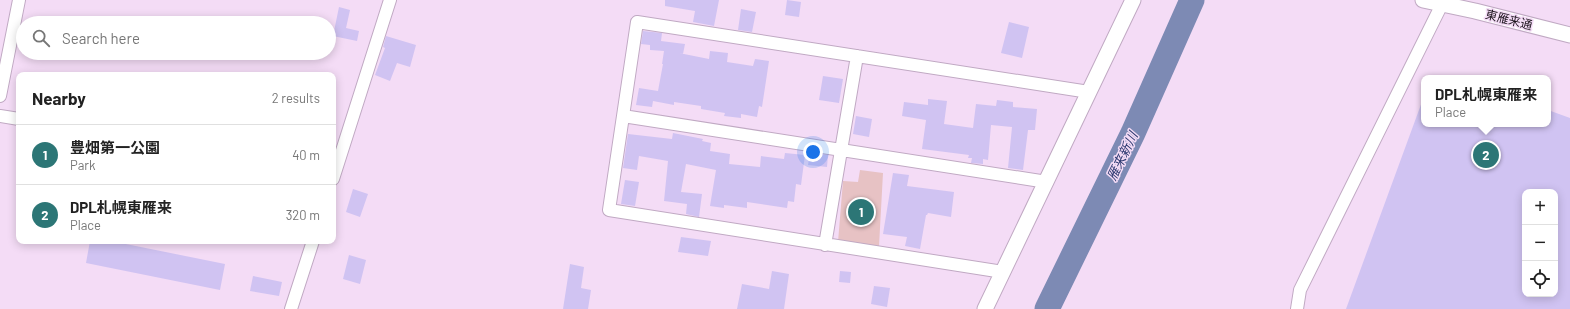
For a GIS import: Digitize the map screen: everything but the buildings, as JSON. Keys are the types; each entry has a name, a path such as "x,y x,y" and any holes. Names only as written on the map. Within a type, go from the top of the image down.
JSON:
{"street":[{"path":"0,96 19,0"},
{"path":"336,160 390,0"},
{"path":"986,309 1133,0"},
{"name":"東雁来通","path":"1423,0 1443,2 1570,35"},
{"path":"1297,309 1300,290 1443,2"},
{"path":"1003,272 609,210 638,22 1089,92"},
{"path":"825,245 857,56"},
{"path":"0,116 16,119"},
{"path":"623,116 1047,182"},
{"path":"291,309 312,244"}],"shaded area":[{"path":"860,170 883,173 879,246 838,242 843,181 858,182"}],"waterway":[{"name":"雁来新川","path":"1047,309 1133,133 1192,0"}],"place":[{"name":"DPL札幌東雁来","path":"1486,155"},
{"name":"豊畑第一公園","path":"861,212"}]}
